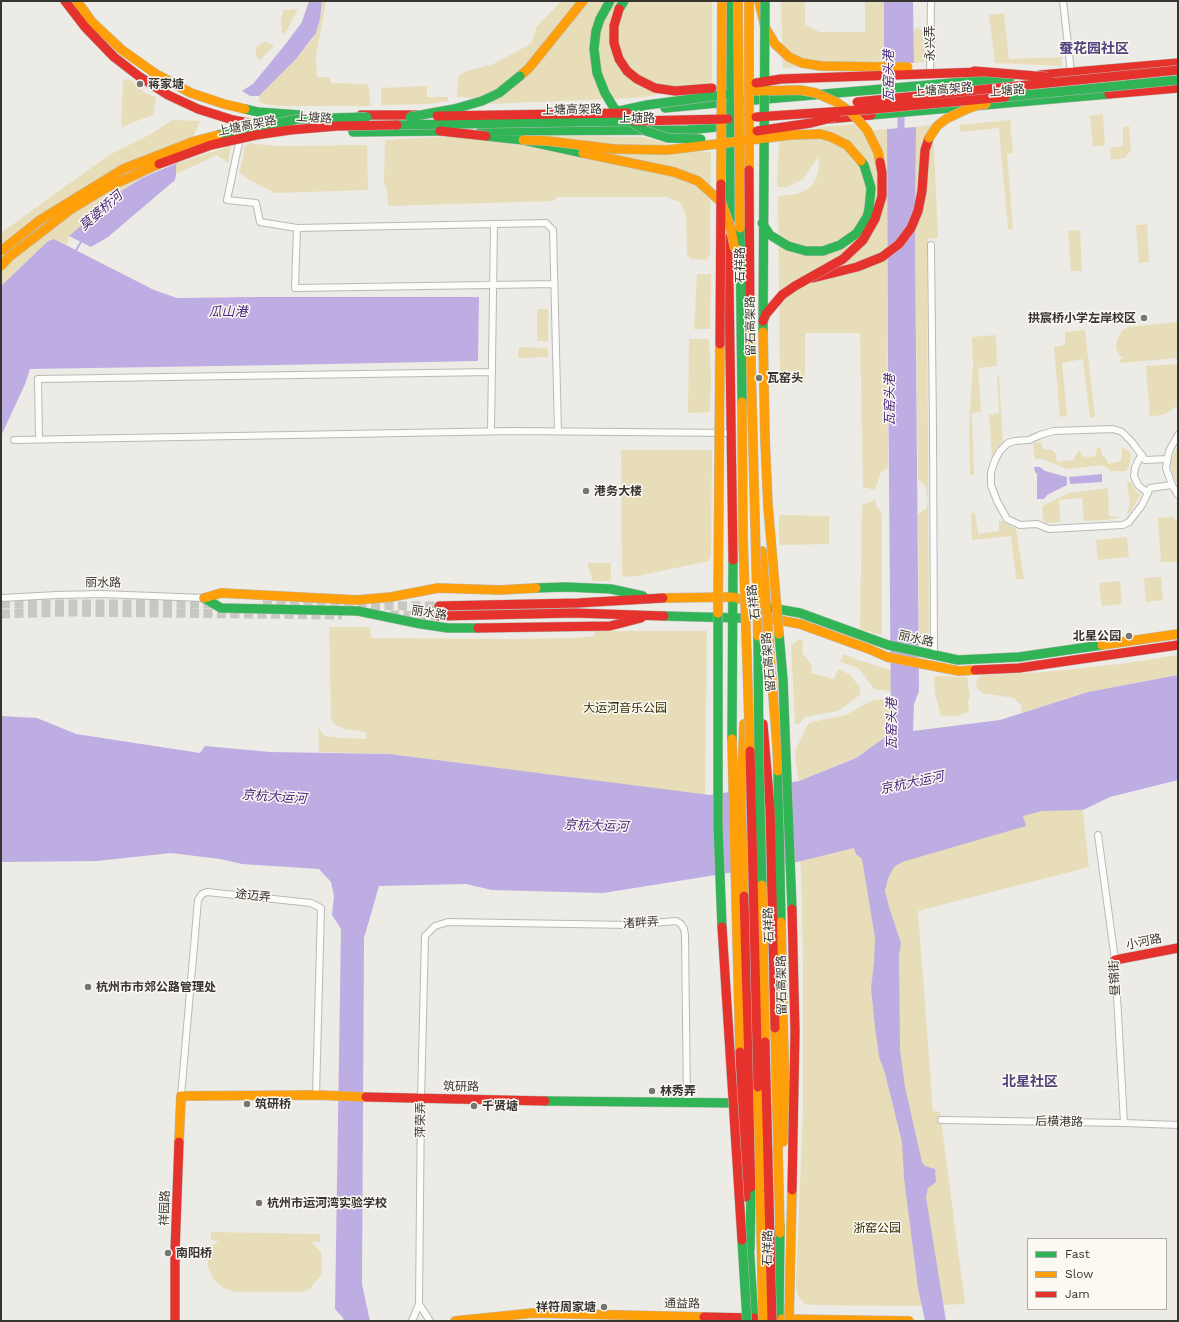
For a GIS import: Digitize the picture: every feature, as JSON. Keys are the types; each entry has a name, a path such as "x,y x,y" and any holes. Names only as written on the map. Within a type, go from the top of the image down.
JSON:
{"main road":[{"name":"上塘路","path":"65,1 85,27 114,57 140,77 168,95 198,109 233,120 275,128 328,132 688,130 873,112 930,110 1178,88"},
{"name":"上塘路","path":"77,1 92,22 122,50 156,74 191,93 224,104 258,112 296,115 576,113 652,110 1178,63"},
{"path":"410,117 454,109 482,101 499,93 529,68 583,1"},
{"path":"610,1 600,19 595,40 594,58 597,73 605,93 614,108 646,132 668,138 690,140 713,138 873,112"},
{"path":"624,1 619,9 614,26 614,43 619,59 627,71 637,79 654,88 675,91 704,90 781,79 981,72"},
{"path":"722,1 730,15 738,51"},
{"path":"722,1 718,825 724,968 755,1320"},
{"name":"石祥路","path":"730,1 731,126 729,282 733,597 732,747 741,1103 755,1320"},
{"name":"留石高架路","path":"738,1 743,539 753,903 755,1320"},
{"name":"留石高架路","path":"748,1 751,389 759,692 759,764 777,1320"},
{"name":"石祥路","path":"754,1 752,286 756,436 762,561 774,696 777,765 785,1108 777,1320"},
{"path":"759,1 765,27 775,44 789,57 802,63 821,66 951,68 981,72 1079,79"},
{"name":"留石高架路","path":"765,1 762,307 765,446 768,506 783,680 792,894 795,1031 789,1321"},
{"name":"上塘高架路","path":"1,251 40,220 123,169 195,141 298,119 722,111 828,105 1178,70"},
{"name":"上塘高架路","path":"1,266 9,257 32,239 76,207 106,188 171,159 211,145 256,135 290,130 337,126 721,119 873,112 1178,80"},
{"path":"808,279 857,267 882,257 900,244 911,228 918,211 922,191 925,150 929,138 937,126 946,119 978,105 1082,94 1108,87"},
{"path":"610,113 662,103 733,94 778,90 800,90 816,93 836,102 851,112 867,130 878,152 882,173 882,196 875,219 863,240 843,259 795,286 782,296 766,314 756,338 751,389"},
{"path":"399,124 451,132 614,149 667,150 791,135 820,134 831,137 847,145 864,165 871,188 870,209 857,233 840,245 823,252 806,251 788,246 770,235 758,217 749,181"},
{"path":"523,140 674,172 698,181 720,202 730,226 741,281"},
{"name":"丽水路","path":"204,598 221,593 357,600 391,597 438,588 500,590 566,587 611,589 654,598"},
{"name":"丽水路","path":"439,606 578,604 654,598 733,597 767,607 800,613 888,645 958,660 1019,657 1178,634"},
{"name":"丽水路","path":"204,598 221,608 358,611 420,624 448,628 610,626 654,615"},
{"name":"丽水路","path":"439,616 574,613 768,618 800,624 887,657 959,671 1019,668 1178,645"},
{"path":"746,679 741,805 752,1164 750,1249"},
{"path":"759,692 770,808 780,1233"},
{"name":"小河路","path":"1114,960 1178,948"},
{"name":"筑研路","path":"181,1096 316,1095 421,1099 741,1103"},
{"name":"祥园路","path":"175,1321 175,1252 181,1096"},
{"name":"通益路","path":"455,1321 533,1313 618,1314 755,1320 909,1321"},
{"path":"607,1321 618,1314"}],"street":[{"name":"永兴弄","path":"930,1 930,85"},
{"path":"1063,1 1071,72"},
{"path":"244,122 227,200 256,203 260,222 296,228 546,223 553,230 558,431"},
{"path":"491,431 494,225"},
{"path":"296,228 295,288 554,284"},
{"path":"931,245 934,655"},
{"path":"39,439 38,378 492,372"},
{"path":"1167,459 1145,460 1132,442 1122,432 1113,429 1054,431 1029,440 1008,443 994,460 991,472 992,485 997,501 1007,519 1020,525 1037,524 1049,529 1123,525 1134,516 1142,505 1150,488 1172,485"},
{"path":"14,440 491,431 731,434"},
{"path":"1178,435 1169,451 1166,468 1172,485 1178,495"},
{"path":"1142,455 1135,468 1134,476 1138,485 1148,493"},
{"name":"丽水路","path":"1,598 101,594 204,598"},
{"name":"昼锦街","path":"1098,835 1114,960 1124,1123"},
{"name":"途迈弄","path":"181,1096 198,900 202,894 207,892 311,902 321,908 316,1095"},
{"name":"渚畔弄","path":"425,936 435,926 448,922 631,925 676,921 681,924 684,929 685,936 687,1103"},
{"name":"萍荣弄","path":"412,1321 418,1304 425,936"},
{"name":"后横港路","path":"941,1120 1178,1125"},
{"path":"418,1304 430,1321"}],"green space":[{"path":"322,1 326,1 316,56 317,77 330,77 331,83 368,84 371,106 285,106 268,105 259,102 259,96 296,59 312,40 316,33 320,19"},
{"path":"561,1 712,1 712,82 650,96 633,98 488,104 466,97 457,97 458,76 467,71 493,64 532,43 536,28"},
{"path":"781,1 805,1 805,24 819,32 865,32 865,1 884,1 884,63 783,68"},
{"path":"298,9 287,30 282,35 281,20 283,10"},
{"path":"1004,13 1009,59 1062,57 1062,66 995,63 989,15"},
{"path":"917,27 925,33 925,62 914,63 914,31"},
{"path":"266,41 274,46 259,61 256,55 256,47"},
{"path":"128,79 145,93 156,97 153,115 121,128 123,81"},
{"path":"427,86 427,97 448,97 448,101 430,104 381,105 381,88"},
{"path":"1103,114 1105,145 1093,147 1090,116"},
{"path":"172,120 200,121 194,135 144,177 121,191 69,236 67,245 54,239 48,241 1,286 1,233 109,155 151,134"},
{"path":"1010,120 1013,153 1007,154 1013,229 1008,229 999,128 960,132 960,125"},
{"path":"854,124 860,131 887,129 888,468 881,472 875,490 863,487 860,333 805,333 805,383 780,382 778,196 797,194 806,190 812,185 817,177 819,167 818,157 803,179 788,187 777,187 779,141 821,127"},
{"path":"933,124 938,238 928,239 927,268 929,646 919,644 918,514 926,509 928,502 924,484 918,480 915,238 916,127"},
{"path":"1129,126 1131,150 1125,158 1111,160 1110,148 1123,146 1123,127"},
{"path":"431,137 643,137 695,151 711,152 710,255 706,260 690,259 687,254 686,215 680,202 667,197 558,197 553,201 388,206 387,189 384,183 385,140"},
{"path":"249,143 274,146 367,145 368,190 275,193 249,180 239,172 244,147"},
{"path":"231,146 228,163 217,155 176,174 175,166 177,163"},
{"path":"1147,224 1149,262 1139,263 1136,225"},
{"path":"1080,230 1082,271 1071,271 1068,231"},
{"path":"697,274 711,274 710,329 694,329"},
{"path":"537,309 548,309 548,341 537,341"},
{"path":"1178,322 1178,358 1120,363 1120,359 1124,358 1119,355 1116,347 1117,340 1122,330 1128,327"},
{"path":"1085,330 1095,417 1090,418 1083,359 1062,363 1067,416 1060,417 1054,347 1065,345 1065,332"},
{"path":"996,335 997,366 978,368 981,412 972,413 974,475 970,475 969,422 973,366 972,337"},
{"path":"689,339 709,339 711,377 710,412 688,413"},
{"path":"519,347 547,348 548,357 518,358"},
{"path":"1178,364 1178,405 1165,414 1150,417 1146,366"},
{"path":"999,375 1003,442 996,449 992,457 989,415 999,413 997,376"},
{"path":"1041,442 1043,449 1052,450 1056,454 1057,462 1073,460 1079,450 1082,456 1095,456 1097,448 1101,448 1102,455 1105,457 1108,464 1121,461 1122,447 1131,453 1129,467 1126,471 1111,471 1103,465 1067,469 1043,459 1035,459 1033,443"},
{"path":"1178,446 1178,486 1172,472 1171,464 1173,455"},
{"path":"621,450 712,450 711,556 709,561 637,576 622,577"},
{"path":"1127,482 1131,482 1136,492 1141,494 1131,511 1126,515 1130,504"},
{"path":"1108,488 1109,516 1122,517 1106,520 1084,521 1082,498 1059,500 1060,522 1047,523 1043,520 1042,506 1069,493"},
{"path":"875,500 877,507 882,513 882,635 860,629 862,505"},
{"path":"971,512 975,514 978,534 999,531 999,520 1016,529 1024,579 1016,579 1011,536 972,540"},
{"path":"779,515 829,516 829,544 779,545"},
{"path":"1174,517 1178,524 1178,563 1161,562 1158,518"},
{"path":"1127,537 1129,557 1098,560 1096,540"},
{"path":"587,563 611,563 611,581 593,581"},
{"path":"1161,577 1163,600 1146,602 1144,578"},
{"path":"1120,581 1122,604 1102,606 1099,583"},
{"name":"大运河音乐公园","path":"329,627 370,627 371,638 576,638 594,636 595,631 707,631 705,795 390,754 319,752 318,728 325,736 366,739 366,732 345,729 335,725 331,718"},
{"path":"798,640 803,640 802,653 812,665 811,673 834,679 838,669 849,674 860,687 860,695 838,711 805,717 798,725 795,723 791,646"},
{"path":"844,654 857,660 891,671 891,691 874,689 859,668 840,662"},
{"path":"1178,655 1178,675 1088,692 1021,713 1022,707 1014,698 982,693 976,687 977,679 982,675 1045,672 1128,663"},
{"path":"934,676 967,677 970,696 968,702 969,712 957,716 941,716 935,693"},
{"path":"873,700 891,700 891,726 888,735 855,758 799,781 795,759 796,749 808,724 846,715"},
{"name":"浙窑公园","path":"1079,776 1089,867 918,911 933,1111 940,1112 965,1304 913,1306 805,1304 799,1298 796,1287 803,1110 803,968 801,869 798,847"},
{"path":"211,1232 320,1234 320,1242 311,1242 321,1252 321,1275 309,1290 299,1292 235,1292 223,1288 214,1280 208,1267 208,1258 212,1247 218,1241 211,1240"}],"water":[{"path":"309,1 322,1 320,19 316,33 296,59 259,96 250,96 242,91 253,84 288,41 302,22"},
{"path":"884,1 913,1 914,63 884,63"},
{"name":"京杭大运河","path":"916,127 915,238 919,691 914,704 913,731 1000,720 1088,692 1178,675 1178,780 1110,797 1083,810 1042,811 1023,816 1026,826 902,862 894,867 888,878 885,891 901,943 899,955 900,1050 905,1087 922,1162 925,1166 935,1169 936,1182 928,1188 926,1197 946,1321 925,1321 918,1288 904,1178 902,1142 885,1073 879,1057 875,1027 871,988 875,938 862,859 856,854 854,848 797,862 603,893 492,890 466,884 379,886 364,938 362,1284 370,1321 344,1321 335,1309 341,929 332,915 334,896 331,882 319,869 242,864 220,859 171,853 97,861 1,862 1,716 37,718 76,734 200,753 205,746 270,752 390,754 710,795 799,781 856,758 888,735 891,726 887,129"},
{"path":"177,163 175,180 108,237 91,247 69,236 121,191 144,177"},
{"name":"瓜山港","path":"54,239 154,290 177,298 479,297 478,361 30,369 25,384 1,436 1,286 48,241"},
{"path":"1034,467 1040,467 1045,471 1067,477 1067,485 1047,495 1044,499 1037,499 1037,474"},
{"path":"1102,474 1102,482 1070,484 1069,477"}],"waterway":[{"name":"瓦窑头港","path":"901,108 901,137"},
{"name":"莫婆桥河","path":"75,252 82,240"}],"tunnel":[{"path":"1,604 218,604"},
{"path":"263,605 439,606"},
{"path":"1,614 68,612 342,615"},
{"path":"390,615 439,616"}],"traffic: fast":[{"path":"610,1 600,19 596,31 594,49 597,73 605,93 614,108 628,120 646,131 668,138 701,139"},
{"path":"619,9 624,1"},
{"path":"730,1 730,221"},
{"path":"763,332 765,1"},
{"path":"410,117 454,109 482,101 499,93 520,76"},
{"path":"871,90 1010,78"},
{"path":"1005,97 1178,80"},
{"path":"743,101 871,90"},
{"path":"619,111 647,105 729,94"},
{"path":"871,115 1109,94"},
{"path":"665,108 728,102"},
{"path":"245,109 258,112 300,115"},
{"path":"218,135 298,119 367,117"},
{"path":"397,125 635,121"},
{"path":"481,131 688,130 726,126"},
{"path":"353,132 446,131"},
{"path":"486,136 523,140 583,153"},
{"path":"762,223 770,235 788,246 806,251 823,251 840,245 857,233 867,217 871,188 864,165 861,161"},
{"path":"740,228 742,402"},
{"path":"732,739 733,560"},
{"path":"536,588 566,587 611,589 643,596"},
{"path":"204,598 221,608 358,611 448,628 478,628"},
{"path":"771,608 800,613 888,645 958,660 1019,657 1102,645"},
{"path":"718,613 718,825 722,927"},
{"path":"664,616 740,618"},
{"path":"779,634 783,680 792,909"},
{"path":"758,636 762,885"},
{"path":"778,771 781,922"},
{"path":"545,1101 739,1103"},
{"path":"750,1249 751,1187"},
{"path":"779,1321 780,1226"},
{"path":"742,1240 747,1321"},
{"path":"749,1243 754,1321"}],"traffic: slow":[{"path":"77,1 92,22 122,50 156,74 191,93 245,109"},
{"path":"520,76 529,68 583,1"},
{"path":"721,184 722,1"},
{"path":"738,1 740,228"},
{"path":"749,1 749,170"},
{"path":"759,1 765,27 775,44 789,57 802,63 821,66 885,67"},
{"path":"885,67 908,67"},
{"path":"757,91 800,90 816,93 836,102 851,112 867,130 878,152 880,162"},
{"path":"929,138 937,126 946,119 967,109 986,104"},
{"path":"523,140 548,141 614,149 667,150 791,135 820,134 831,137 847,145 861,161"},
{"path":"1,251 40,220 123,169 195,141 218,135"},
{"path":"583,153 674,172 698,181 721,202 730,226 735,249"},
{"path":"1,266 9,257 70,210 106,188 159,164"},
{"path":"750,327 758,636"},
{"path":"763,332 768,506 779,634"},
{"path":"718,613 720,344"},
{"path":"742,402 743,539 750,751"},
{"path":"762,551 778,771"},
{"path":"204,598 221,593 357,600 391,597 438,588 500,590 536,588"},
{"path":"663,598 733,597 740,599"},
{"path":"773,619 800,624 887,657 959,671 975,670"},
{"path":"1102,645 1178,634"},
{"path":"744,724 741,805 744,896"},
{"path":"732,739 740,1052"},
{"path":"762,885 765,1042"},
{"path":"781,922 785,1108 783,1142"},
{"path":"775,1028 780,1233"},
{"path":"758,1087 763,1321"},
{"path":"179,1142 181,1096 316,1095 366,1097"},
{"path":"789,1321 792,1190"},
{"path":"455,1321 533,1313 704,1317"},
{"path":"782,1319 909,1321"}],"traffic: jam":[{"path":"65,1 85,27 114,57 140,77 168,95 198,109 233,120 259,125"},
{"path":"619,9 614,26 614,43 619,59 627,71 637,79 655,88 675,91 712,88"},
{"path":"1040,75 1178,63"},
{"path":"857,102 1178,70"},
{"path":"974,71 1048,77"},
{"path":"756,83 781,79 981,72"},
{"path":"1109,94 1178,88"},
{"path":"756,117 875,109 1005,97"},
{"path":"437,116 627,113"},
{"path":"361,115 416,115"},
{"path":"829,119 871,115"},
{"path":"757,131 811,123 835,117"},
{"path":"635,121 728,119"},
{"path":"159,164 211,145 256,135 290,130 337,126 397,125"},
{"path":"440,131 486,136"},
{"path":"813,278 857,267 882,257 899,244 911,228 918,211 922,191 925,150 929,138"},
{"path":"763,321 766,314 782,295 843,259 863,240 875,219 882,196 882,173 880,162"},
{"path":"749,170 750,327"},
{"path":"720,344 721,184"},
{"path":"730,237 729,282 733,560"},
{"path":"439,606 578,603 663,598"},
{"path":"439,616 574,613 664,616"},
{"path":"478,628 610,626 641,618"},
{"path":"975,670 1019,668 1178,645"},
{"path":"763,724 770,808 775,1028"},
{"path":"750,751 758,1087"},
{"path":"744,896 752,1164 751,1187"},
{"path":"792,909 795,1031 792,1190"},
{"path":"722,927 742,1240"},
{"path":"1115,960 1178,948"},
{"path":"765,1042 772,1321"},
{"path":"740,1052 746,1197"},
{"path":"366,1097 545,1101"},
{"path":"175,1321 175,1252 179,1142"},
{"path":"704,1317 754,1318"}],"place":[{"name":"蒋家塘","path":"140,84"},
{"name":"拱宸桥小学左岸校区","path":"1144,318"},
{"name":"瓦窑头","path":"759,378"},
{"name":"港务大楼","path":"586,491"},
{"name":"北星公园","path":"1129,636"},
{"name":"杭州市市郊公路管理处","path":"88,987"},
{"name":"林秀弄","path":"652,1091"},
{"name":"筑研桥","path":"247,1104"},
{"name":"千贤塘","path":"474,1106"},
{"name":"杭州市运河湾实验学校","path":"259,1203"},
{"name":"南阳桥","path":"168,1253"},
{"name":"祥符周家塘","path":"604,1307"}],"district":[{"name":"蚕花园社区","path":"1094,49"},
{"name":"北星社区","path":"1030,1082"}]}
